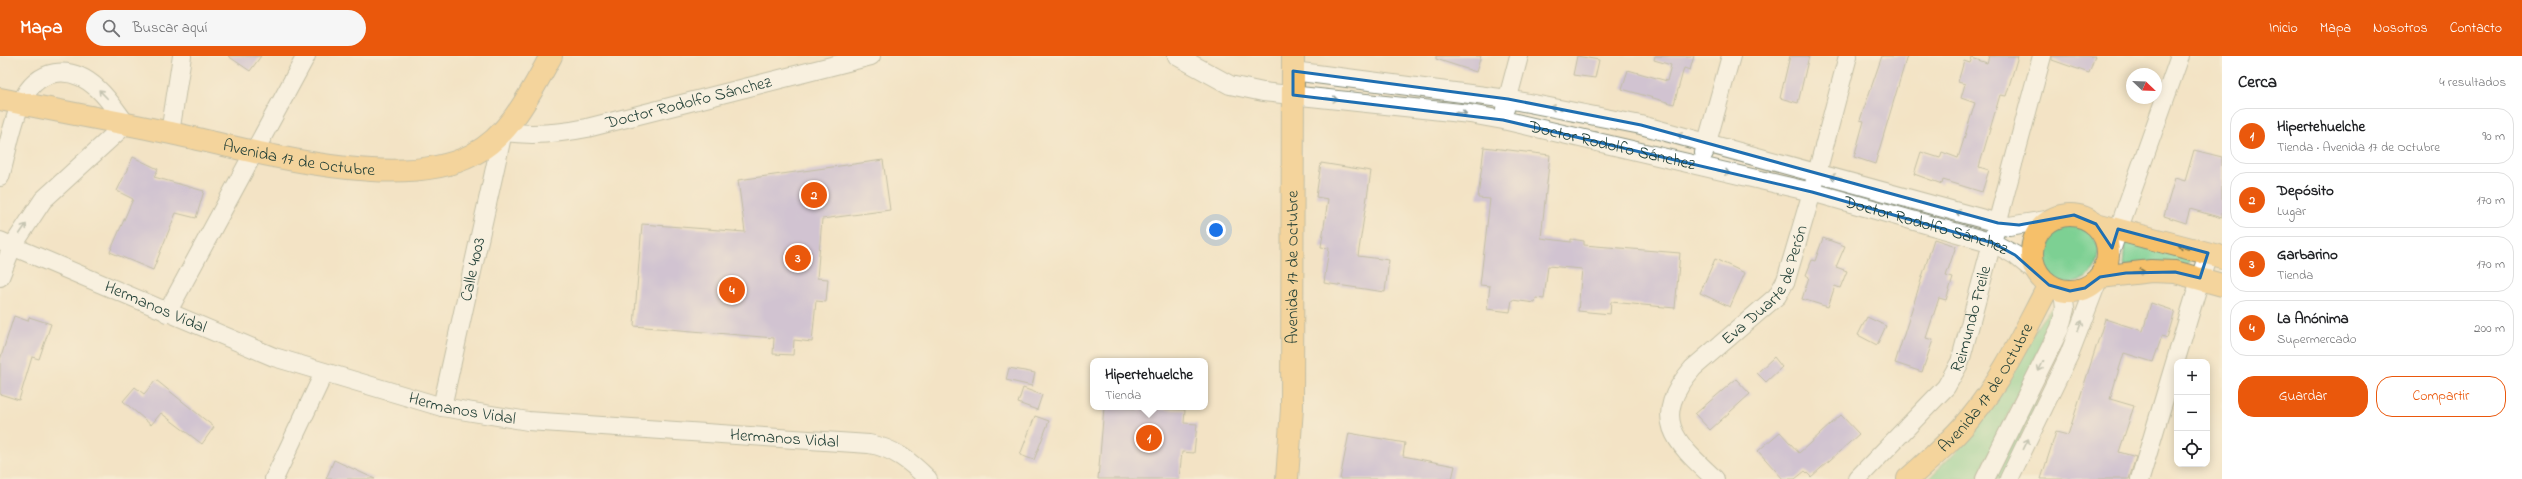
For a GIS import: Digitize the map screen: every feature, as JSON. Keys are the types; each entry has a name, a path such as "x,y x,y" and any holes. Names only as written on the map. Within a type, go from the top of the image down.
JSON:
{"main road":[{"name":"Avenida 17 de Octubre","path":"0,99 255,151 341,166 418,170 455,163 472,156 489,145 503,132 525,100 551,56"},
{"name":"Avenida 17 de Octubre","path":"1287,479 1292,408 1293,64"},
{"path":"2215,255 2066,215 2052,219 2040,230 2033,244 2032,259 2050,283 2078,291 2102,272 2164,271 2200,278 2222,285"},
{"path":"2092,222 2105,236 2102,272"},
{"name":"Avenida 17 de Octubre","path":"1908,479 1958,433 1983,402 2006,365 2050,283"}],"street":[{"path":"170,133 182,56"},
{"path":"168,313 306,56"},
{"name":"Doctor Rodolfo Sánchez","path":"503,132 534,135 575,130 871,56"},
{"name":"Doctor Rodolfo Sánchez","path":"1177,56 1230,85 1293,95 1470,114 1503,120 1812,192 1994,243 2015,255 2050,283"},
{"path":"1503,120 1519,56"},
{"path":"1699,166 1708,143 1731,56"},
{"name":"Eva Duarte de Perón","path":"1715,479 1682,449 1672,431 1670,414 1673,399 1681,382 1693,368 1777,296 1786,280 1812,192 1848,56"},
{"name":"Reimundo Freile","path":"1857,479 1946,388 1960,362 1994,243 2042,56"},
{"path":"2009,479 2069,355 2118,229 2180,56"},
{"name":"Doctor Rodolfo Sánchez","path":"1293,64 1508,99 1641,125 1817,171 1998,223 2014,226 2052,219"},
{"path":"0,177 21,103 34,83 41,76 67,73 82,78 97,88 126,124 43,200 6,244 0,276"},
{"name":"Calle 4003","path":"442,407 503,132"},
{"path":"2092,222 2113,218 2126,205"},
{"name":"Hermanos Vidal","path":"6,244 274,357 442,407 528,421 870,444 880,446 901,455 928,479"},
{"path":"2140,479 2200,278 2215,255"},
{"path":"1985,479 2060,328 2065,309 2050,283"},
{"path":"274,479 324,373"}],"highlighted area":[{"path":"1293,71 1508,99 1641,125 1998,223 2019,225 2074,215 2096,224 2112,248 2118,229 2208,253 2200,278 2175,272 2126,273 2100,277 2085,288 2070,291 2049,285 2015,255 1993,243 1812,192 1503,120 1293,95"}],"green space":[{"path":"2070,225 2081,227 2091,233 2097,243 2099,254 2097,265 2091,275 2081,281 2070,283 2059,281 2049,275 2043,265 2041,254 2043,243 2049,233 2059,227"},
{"path":"2125,241 2191,260 2188,265 2123,266"},
{"path":"2054,307 2056,315 1977,479 1928,479 1958,449 1986,417 2008,383 2031,336 2038,325"},
{"path":"2034,394 2040,394 2002,479 1994,479"}],"building":[{"path":"228,56 261,56 250,71"},
{"path":"1436,56 1481,56 1476,72 1436,59"},
{"path":"1577,56 1599,60 1595,78 1573,75"},
{"path":"1655,56 1694,56 1690,70 1684,68 1674,104 1622,89 1628,70 1667,81 1671,65 1654,60"},
{"path":"1790,56 1809,56 1798,103 1780,98"},
{"path":"1882,56 1907,56 1875,164 1854,157 1864,121 1860,120"},
{"path":"1989,56 2018,56 2006,96 2000,95 1979,167 1989,170 1982,192 1943,180 1942,184 1914,174 1921,152 1940,158 1942,152 1958,158 1975,103 1961,98 1965,84 1958,82 1964,61 1970,63 1972,58 1987,63"},
{"path":"2052,56 2095,56 2089,73 2052,60"},
{"path":"1484,147 1550,155 1541,238 1571,242 1571,239 1584,241 1584,245 1680,253 1675,308 1611,302 1610,314 1578,311 1582,269 1548,266 1544,299 1536,298 1535,303 1512,300 1510,312 1487,309 1490,286 1480,285 1490,199 1478,198"},
{"path":"2194,150 2222,157 2222,218 2190,209 2186,223 2164,216 2175,178 2185,181"},
{"path":"133,157 158,169 154,177 204,191 196,218 176,213 153,270 110,252 133,199 117,191"},
{"path":"883,160 890,210 822,219 817,278 828,279 826,302 816,301 812,342 794,340 793,355 773,354 774,338 634,326 642,224 745,232 738,180"},
{"path":"1321,163 1371,171 1358,256 1389,260 1385,292 1324,283 1329,248 1321,247 1328,199 1316,197"},
{"path":"1823,238 1845,246 1836,267 1847,271 1840,288 1835,286 1828,307 1802,299 1809,277 1806,275 1812,260 1815,261"},
{"path":"1934,239 1956,246 1946,276 1953,278 1946,300 1939,298 1926,338 1933,340 1922,372 1895,363"},
{"path":"1715,259 1745,273 1730,307 1700,293"},
{"path":"2151,303 2175,311 2167,338 2162,336 2153,362 2124,353 2110,399 2134,406 2119,452 2136,457 2129,479 2041,479 2056,432 2068,435 2105,319 2143,331"},
{"path":"14,316 28,321 29,317 51,324 39,359 32,357 19,400 0,394 0,360"},
{"path":"1867,317 1886,326 1877,345 1858,335"},
{"path":"1774,357 1782,367 1766,382 1757,373"},
{"path":"1009,368 1035,373 1032,386 1006,380"},
{"path":"1736,379 1750,394 1710,430 1695,414"},
{"path":"156,380 214,427 202,444 161,413 151,425 123,401 135,387 144,394"},
{"path":"1023,388 1042,395 1037,410 1018,403"},
{"path":"1104,410 1185,410 1184,423 1197,424 1194,453 1182,452 1179,479 1098,479"},
{"path":"1841,415 1859,434 1811,477 1805,471 1795,479 1783,479 1758,451 1780,432 1799,453"},
{"path":"1035,416 1049,421 1034,460 1020,455"},
{"path":"1349,433 1405,443 1403,456 1455,466 1452,479 1340,479"},
{"path":"334,460 375,479 326,479"}],"place":[{"name":"Depósito","path":"814,195"},
{"name":"Garbarino","path":"798,258"},
{"name":"La Anónima","path":"732,290"},
{"name":"Hipertehuelche","path":"1149,438"}]}
